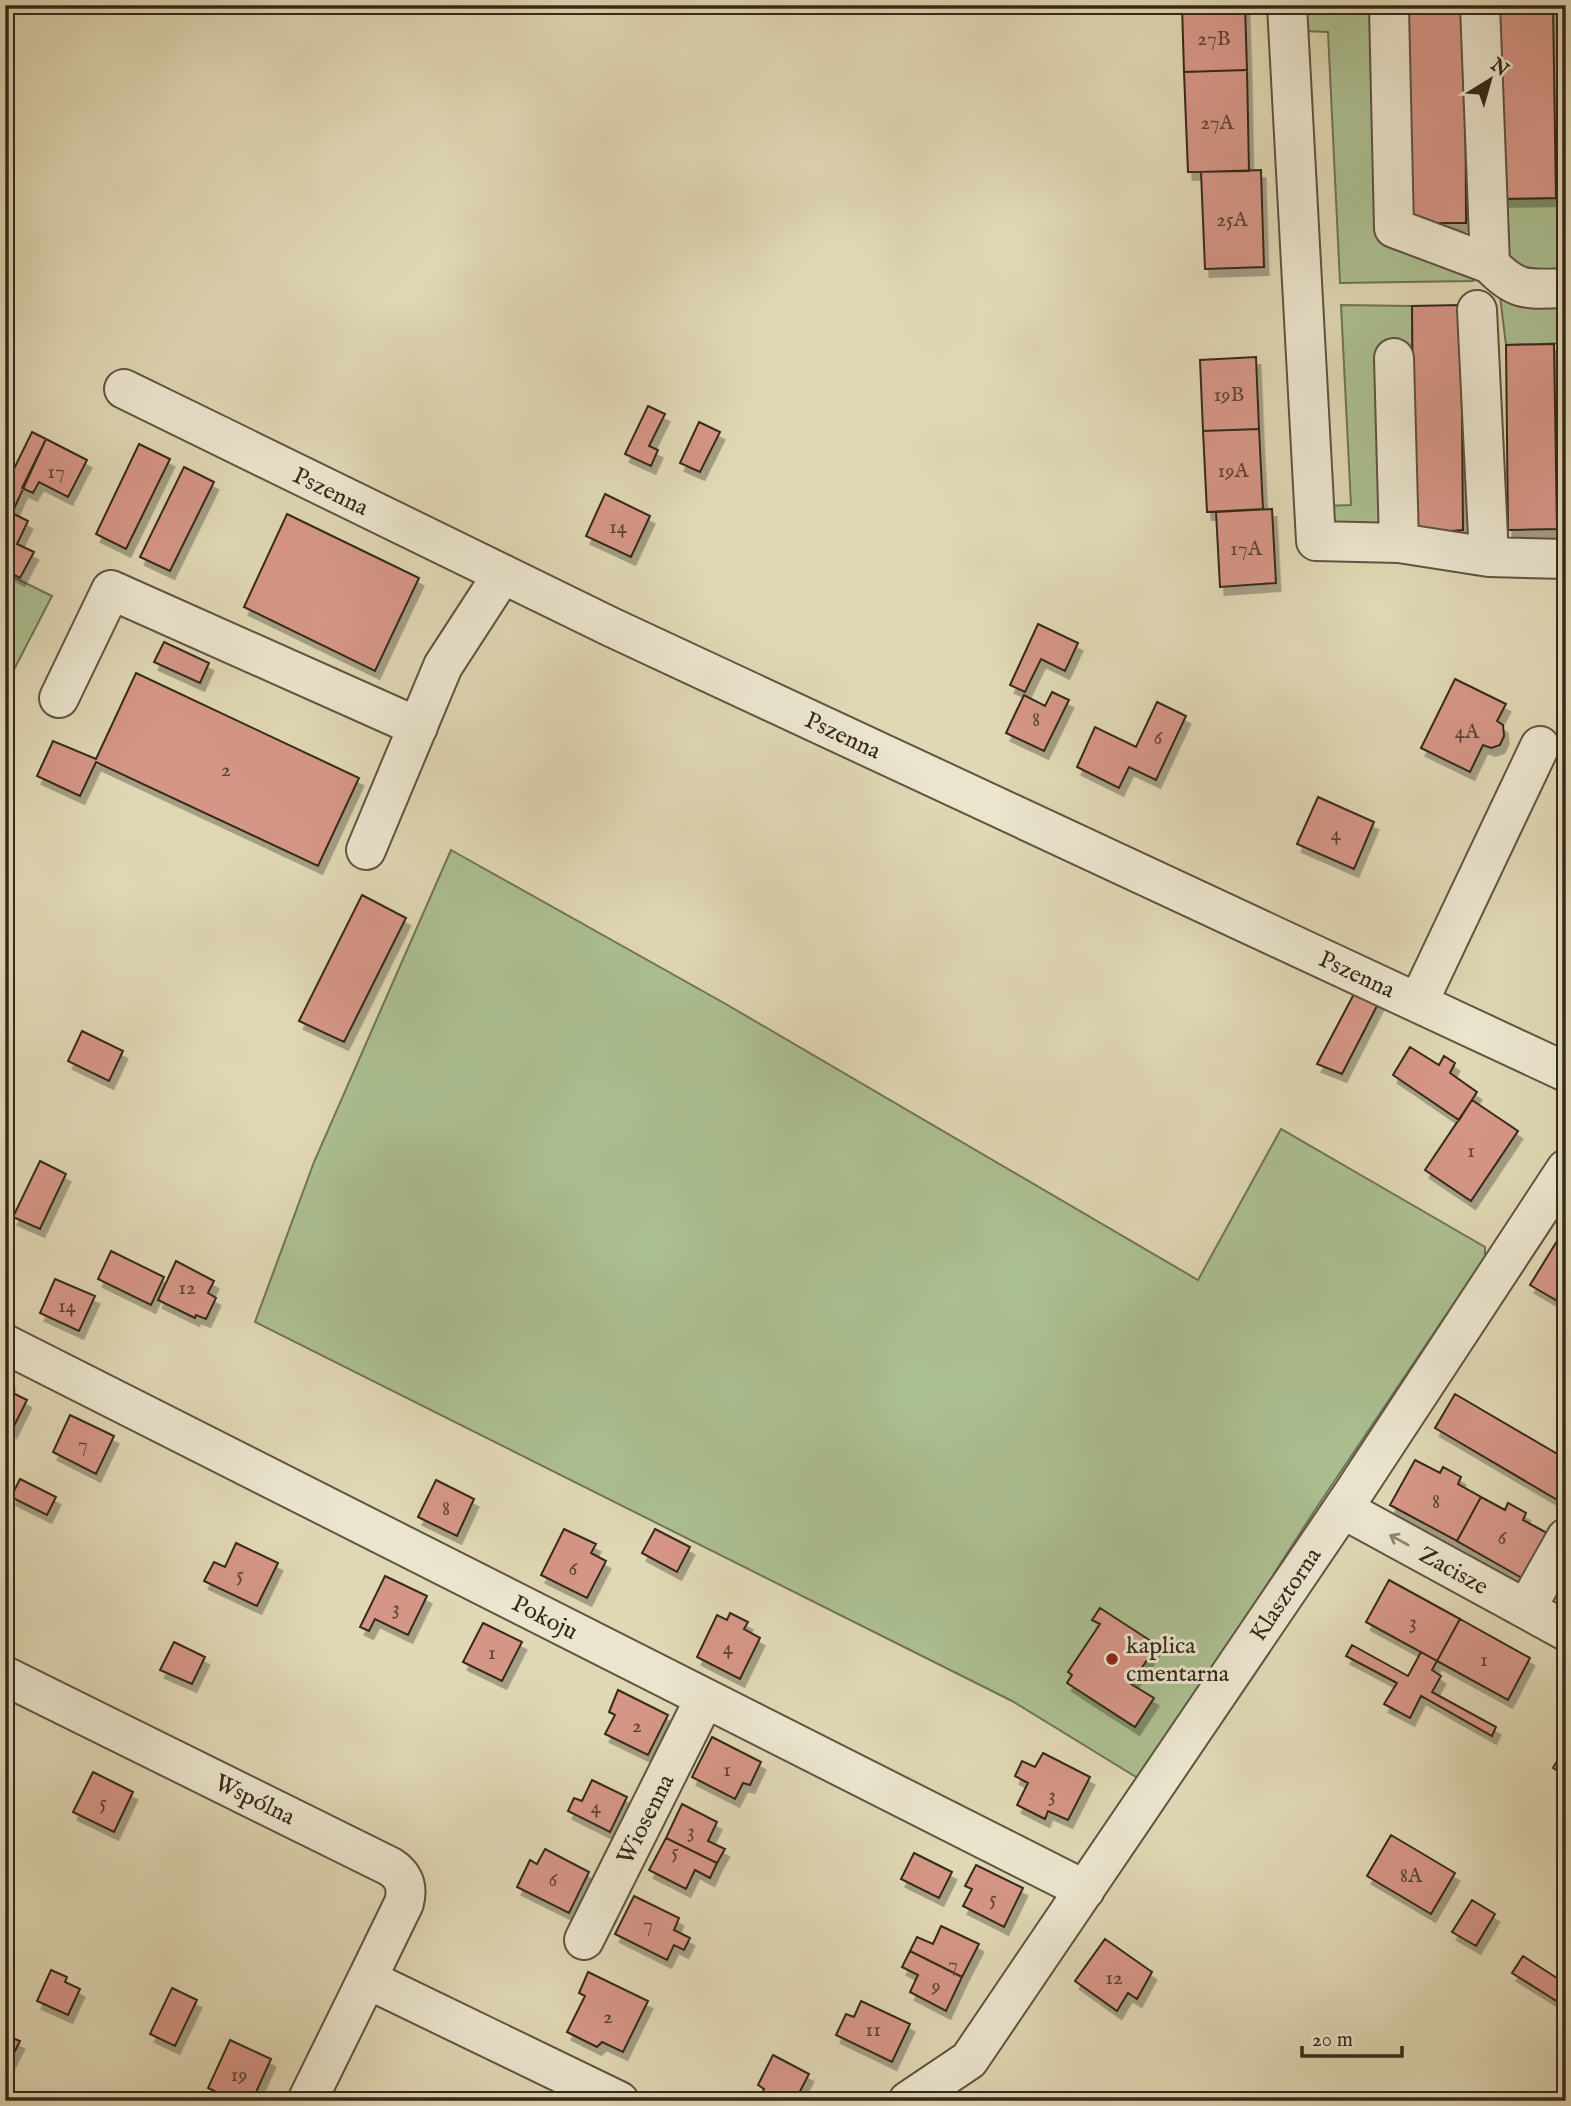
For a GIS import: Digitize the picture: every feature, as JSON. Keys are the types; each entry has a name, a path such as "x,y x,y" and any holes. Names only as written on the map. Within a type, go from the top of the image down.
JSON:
{"street":[{"path":"1287,5 1316,541 1399,543 1489,557 1566,559"},
{"path":"1480,5 1490,264"},
{"path":"1389,8 1394,228 1490,264 1505,279 1527,289 1566,288"},
{"path":"1477,310 1489,557"},
{"path":"1394,358 1399,543"},
{"name":"Pszenna","path":"124,389 502,575 1566,1072"},
{"path":"366,850 443,666 502,575"},
{"path":"59,698 111,590 418,727"},
{"path":"1418,1003 1540,747"},
{"name":"Klasztorna","path":"908,2101 969,2060 1085,1890 1331,1513 1566,1169"},
{"name":"Pokoju","path":"5,1344 1085,1890"},
{"name":"Zacisze","path":"1331,1513 1566,1631"},
{"path":"1526,1609 1566,1538"},
{"name":"Wspólna","path":"5,1676 400,1873 405,1882 404,1903 307,2101"},
{"name":"Wiosenna","path":"584,1940 705,1698"},
{"path":"367,1979 619,2101"}],"green space":[{"path":"1303,5 1372,5 1375,232 1478,271 1473,281 1340,283 1328,32 1303,31"},
{"path":"1500,199 1566,199 1566,272 1526,272 1502,257"},
{"path":"1500,296 1566,296 1566,343 1506,345"},
{"path":"1341,305 1412,306 1412,354 1383,360 1387,530 1330,527 1322,506 1351,505"},
{"path":"5,573 52,596 5,687"},
{"path":"451,850 724,1003 1198,1280 1281,1129 1485,1247 1485,1257 1315,1510 1141,1780 1012,1701 255,1322 314,1162"}],"building":[{"path":"1182,5 1245,5 1247,70 1184,72"},
{"path":"1403,5 1465,5 1466,223 1405,223"},
{"path":"1497,5 1553,5 1556,198 1500,199"},
{"path":"1247,70 1249,171 1188,172 1184,72"},
{"path":"1261,170 1264,267 1205,269 1201,172"},
{"path":"1461,305 1463,530 1414,534 1412,306"},
{"path":"1554,344 1557,529 1508,530 1506,345"},
{"path":"1256,357 1259,429 1203,431 1200,360"},
{"path":"648,406 665,414 649,446 658,450 651,466 625,454"},
{"path":"699,422 720,432 700,472 680,463"},
{"path":"1259,429 1263,509 1207,512 1203,431"},
{"path":"32,432 46,439 12,513 28,521 17,544 34,552 20,578 5,570 5,487"},
{"path":"46,439 87,460 68,497 39,482 33,493 22,488"},
{"path":"139,444 170,459 126,549 96,534"},
{"path":"184,467 214,482 170,571 140,557"},
{"path":"605,494 650,516 631,557 586,536"},
{"path":"1272,509 1276,583 1220,587 1216,512"},
{"path":"287,514 419,578 375,671 244,607"},
{"path":"1038,624 1078,643 1065,671 1041,659 1025,692 1010,685"},
{"path":"164,642 209,663 200,683 154,662"},
{"path":"136,673 359,778 318,866 96,762 80,796 37,776 53,741 96,759"},
{"path":"1455,679 1506,704 1497,721 1503,725 1504,736 1500,745 1491,748 1483,745 1470,772 1421,748"},
{"path":"1052,692 1069,700 1044,751 1006,733 1024,695 1045,706"},
{"path":"1157,702 1186,716 1156,780 1129,767 1119,788 1077,767 1095,727 1136,747"},
{"path":"1318,797 1374,822 1354,869 1297,844"},
{"path":"362,895 406,918 344,1042 299,1021"},
{"path":"1355,992 1379,1002 1342,1074 1317,1064"},
{"path":"82,1031 123,1051 109,1081 68,1061"},
{"path":"1410,1047 1439,1065 1444,1056 1455,1063 1450,1073 1477,1092 1459,1120 1393,1075"},
{"path":"1472,1100 1518,1131 1471,1201 1425,1170"},
{"path":"40,1161 66,1174 40,1229 13,1217"},
{"path":"1566,1229 1566,1306 1530,1285"},
{"path":"111,1251 164,1277 151,1305 98,1279"},
{"path":"176,1261 214,1281 208,1293 216,1298 206,1319 196,1315 195,1318 158,1300"},
{"path":"55,1279 95,1296 79,1331 40,1313"},
{"path":"5,1378 11,1381 7,1390 27,1400 12,1430 5,1427"},
{"path":"1455,1394 1566,1459 1566,1505 1435,1428"},
{"path":"70,1415 114,1436 96,1474 53,1452"},
{"path":"1415,1460 1440,1473 1443,1467 1461,1477 1458,1484 1481,1497 1457,1541 1390,1505"},
{"path":"20,1479 56,1497 47,1515 11,1497"},
{"path":"436,1480 474,1499 457,1536 418,1517"},
{"path":"1481,1497 1505,1510 1508,1503 1526,1513 1523,1520 1547,1533 1522,1578 1457,1541"},
{"path":"564,1529 596,1544 591,1553 606,1561 587,1598 541,1575"},
{"path":"655,1529 690,1547 677,1572 642,1553"},
{"path":"236,1543 278,1563 257,1606 204,1581 214,1562 225,1567"},
{"path":"385,1576 427,1596 408,1635 375,1619 369,1631 360,1627"},
{"path":"1566,1577 1566,1602 1555,1596"},
{"path":"1389,1580 1460,1619 1437,1661 1366,1622"},
{"name":"kaplica cmentarna","path":"1100,1608 1157,1645 1131,1684 1154,1698 1135,1727 1067,1683 1072,1675 1068,1672 1100,1624 1092,1620"},
{"path":"730,1613 748,1622 744,1629 760,1638 740,1679 697,1657 717,1615 727,1620"},
{"path":"1460,1619 1530,1658 1508,1700 1437,1661"},
{"path":"483,1623 522,1642 502,1681 463,1662"},
{"path":"174,1642 205,1657 192,1684 160,1670"},
{"path":"1352,1645 1408,1676 1421,1652 1437,1661 1432,1670 1441,1676 1432,1692 1496,1727 1492,1736 1421,1696 1410,1718 1384,1704 1397,1683 1346,1656"},
{"path":"618,1690 668,1715 648,1755 605,1734 615,1715 609,1712"},
{"path":"712,1737 761,1762 750,1785 743,1783 735,1799 692,1777"},
{"path":"1566,1746 1566,1776 1553,1768"},
{"path":"1043,1753 1090,1777 1068,1820 1048,1811 1045,1819 1017,1805 1028,1783 1015,1776 1022,1761 1035,1767"},
{"path":"93,1772 133,1792 114,1832 73,1812"},
{"path":"592,1780 627,1797 610,1832 568,1811 574,1798 582,1801"},
{"path":"682,1804 717,1822 708,1841 725,1849 717,1863 666,1838"},
{"path":"1391,1835 1455,1873 1431,1914 1367,1876"},
{"path":"666,1838 717,1863 710,1878 695,1870 686,1889 649,1870"},
{"path":"545,1849 589,1872 569,1913 517,1887 530,1860 537,1864"},
{"path":"914,1853 952,1872 939,1898 901,1879"},
{"path":"976,1865 1023,1888 1004,1927 963,1906 972,1889 965,1886"},
{"path":"634,1896 679,1918 674,1930 690,1938 684,1950 674,1945 667,1960 615,1934"},
{"path":"1472,1900 1495,1914 1476,1946 1452,1932"},
{"path":"941,1926 979,1944 962,1977 910,1951 917,1937 933,1944"},
{"path":"1105,1939 1152,1972 1137,1999 1128,1993 1117,2011 1075,1981"},
{"path":"910,1951 962,1977 946,2011 910,1992 918,1975 902,1967"},
{"path":"1523,1956 1566,1984 1566,1990 1558,2002 1512,1973"},
{"path":"51,1970 67,1977 65,1982 80,1989 68,2015 37,2001"},
{"path":"588,1972 648,2001 623,2052 602,2042 597,2047 567,2032 585,1996 579,1993"},
{"path":"172,1988 197,2000 175,2046 150,2034"},
{"path":"861,2001 910,2024 892,2062 836,2035 846,2014 854,2017"},
{"path":"5,2035 20,2041 5,2071"},
{"path":"230,2040 271,2059 252,2101 235,2101 208,2088"},
{"path":"773,2055 809,2074 795,2101 758,2101 764,2089 758,2085"}],"place":[{"name":"kaplica cmentarna","path":"1112,1659"}]}
